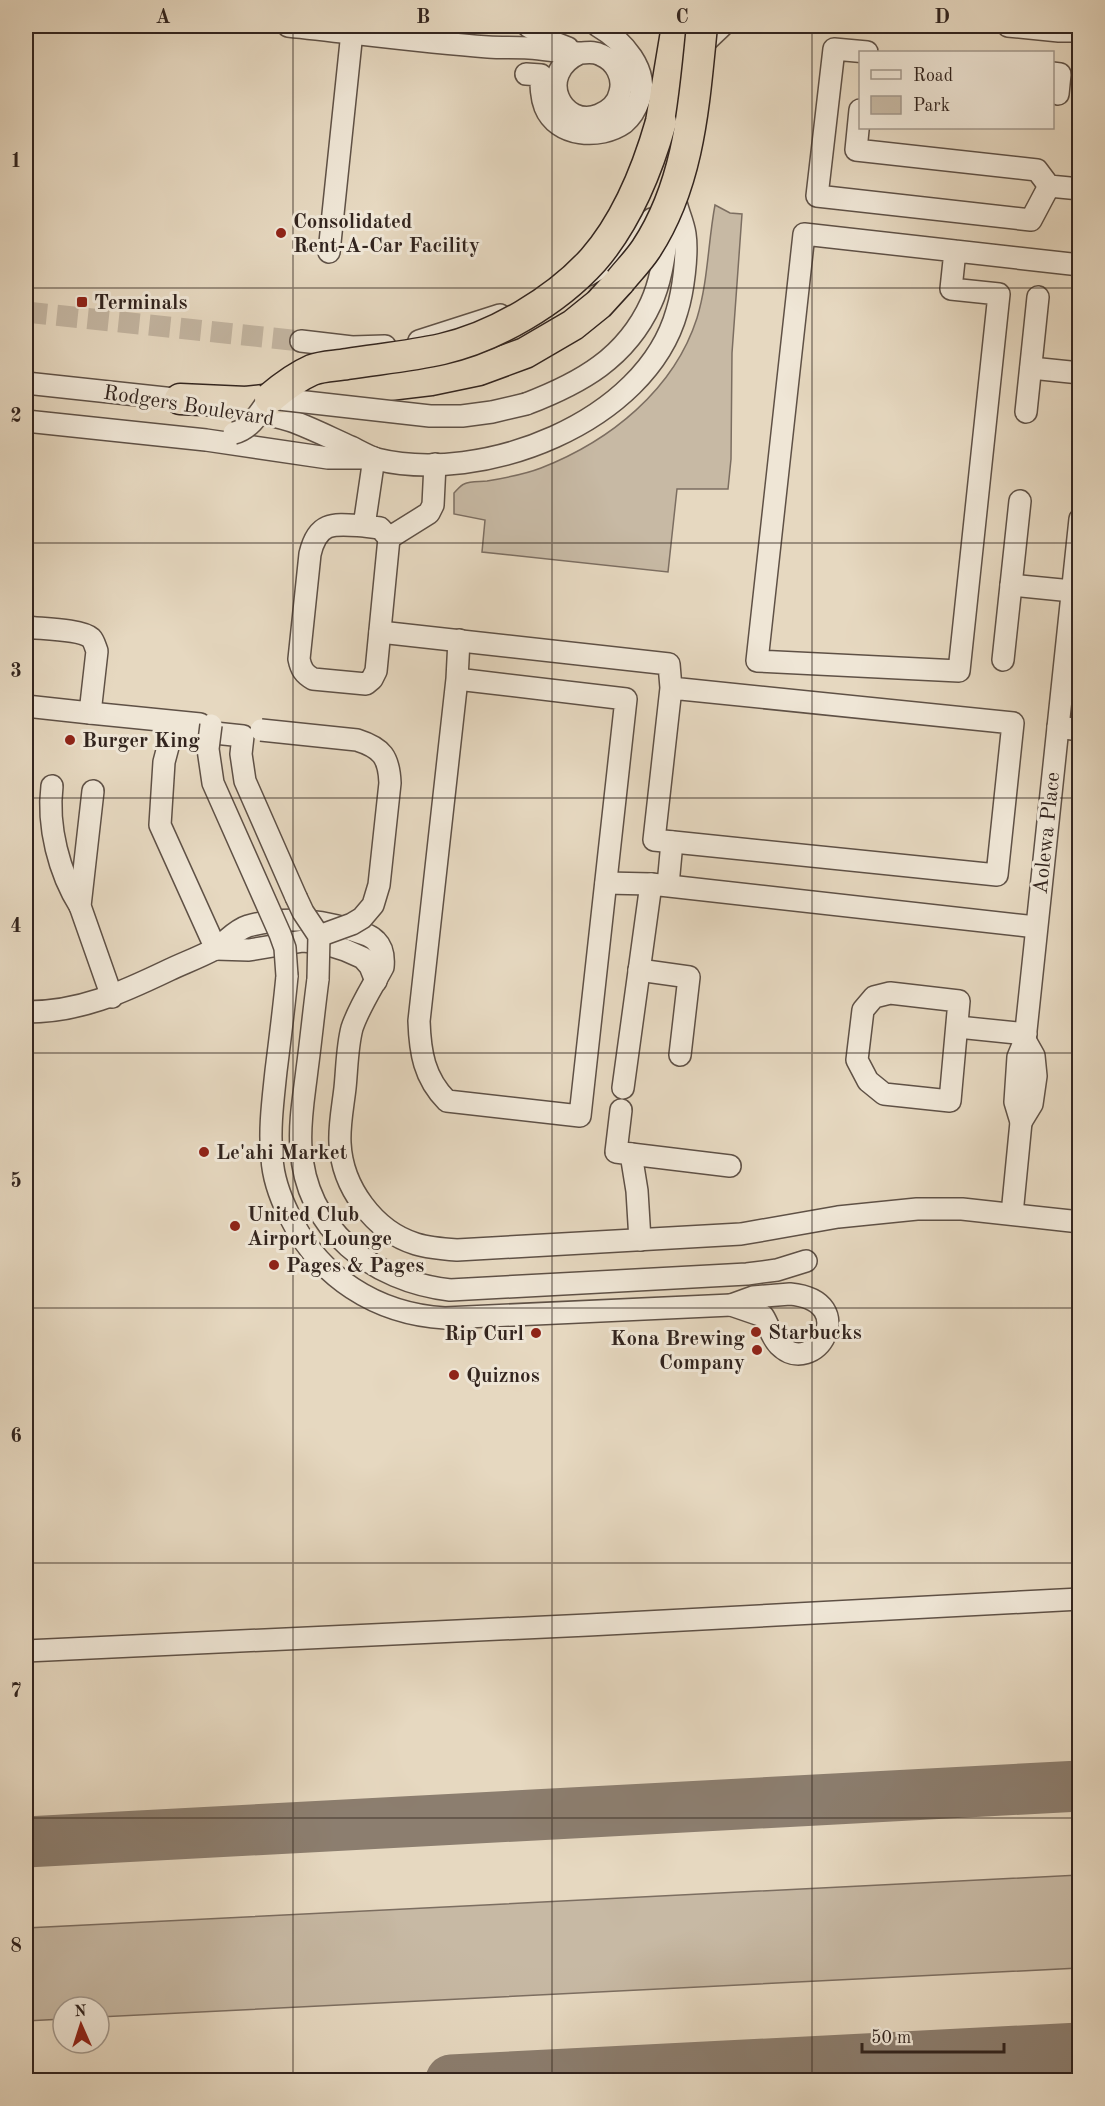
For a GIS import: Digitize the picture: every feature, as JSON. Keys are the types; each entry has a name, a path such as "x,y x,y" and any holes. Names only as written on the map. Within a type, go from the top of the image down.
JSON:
{"highway":[{"path":"270,398 289,382 313,370 442,349 479,338 537,306 575,276 592,260 613,232 635,194 651,156 661,122 677,26"},
{"path":"180,399 246,402 431,380 479,370 525,353 573,325 599,304 645,250 670,205 681,172 691,127 702,26"}],"street":[{"path":"288,26 490,48 529,48 580,53 550,41 528,26"},
{"path":"526,74 541,75 541,91 545,109 557,123 574,132 598,134 626,122 635,110 641,93 637,66 617,40 598,26"},
{"name":"Rodgers Boulevard","path":"26,383 180,399 237,408 295,421 374,458 435,464 474,461 510,453 541,443 569,430 603,410 624,394 660,351 670,333 682,291 686,235 674,193 691,26"},
{"path":"686,75 704,44 722,26"},
{"path":"1008,26 1080,31"},
{"path":"329,252 352,32"},
{"path":"859,51 834,49 817,196 1031,220 1049,186"},
{"path":"1054,73 1060,74 1058,94"},
{"path":"859,126 856,150 1037,170 1049,186 1080,189"},
{"path":"26,374 430,416 462,416 526,404 568,387 597,370 621,348 640,324 652,302 661,272 674,193"},
{"path":"301,341 352,347 375,347 420,341 552,298 615,259 674,193"},
{"path":"955,251 951,289 999,294 959,671 757,660 804,234 1080,265"},
{"path":"1026,411 1038,297"},
{"path":"1031,368 1080,374"},
{"path":"26,415 182,430 234,432 241,431 249,424 270,398"},
{"path":"26,421 206,440 328,458 374,458 364,526"},
{"path":"389,538 429,513 433,505 435,464"},
{"path":"1003,660 1020,501"},
{"name":"Aolewa Place","path":"1026,1037 1080,519"},
{"path":"338,524 381,528 389,538 376,671 372,679 366,684 313,679 306,675 299,659 310,554 314,538 325,528 338,524"},
{"path":"1011,585 1072,591"},
{"path":"26,627 89,636 97,651 90,713"},
{"path":"380,632 669,664 671,688 654,840 997,875 1013,723 671,688"},
{"path":"457,679 626,699 580,1116 447,1101 430,1080 424,1064 420,1048 419,1021 457,679 459,640"},
{"path":"26,706 357,740 372,745 385,758 390,783 376,896 373,905 362,918 319,936"},
{"path":"211,725 208,749 213,783 285,948 287,976 270,1126 273,1169 285,1208 304,1242 326,1267 351,1289 398,1311 413,1315 445,1318 731,1305"},
{"path":"1058,727 1080,729"},
{"path":"216,949 160,825 166,751 173,738 184,732 243,736 241,754 243,775 303,912 319,936 318,979 301,1128 303,1165 310,1192 328,1223 356,1254 408,1281 450,1290 747,1274 777,1270 806,1261"},
{"path":"52,786 51,805 55,839 68,887 80,906 112,997"},
{"path":"80,906 93,791"},
{"path":"623,1088 639,970 659,884 672,842"},
{"path":"606,883 659,884 1036,927"},
{"path":"26,1012 62,1009 112,997 216,949 243,928 250,926 278,920 301,919 328,922 370,936 377,942 384,955 383,966 352,1029 340,1136 341,1155 351,1185 378,1222 394,1234 414,1243 440,1249 457,1250 757,1233 838,1217 917,1209 962,1209 1080,1221"},
{"path":"639,970 689,977 680,1055"},
{"path":"890,993 959,1001 958,1027 950,1101 884,1094 868,1082 857,1060 863,1010 874,997 890,993"},
{"path":"958,1027 1026,1037 1034,1056 1036,1076 1032,1104 1021,1122 1011,1214"},
{"path":"621,1110 616,1152 730,1166"},
{"path":"631,1154 637,1191 640,1239"},
{"path":"26,1652 1080,1599"}],"green space":[{"path":"715,205 730,213 742,214 732,353 731,459 728,489 677,489 668,572 482,552 485,520 454,514 454,493 467,483 521,474 567,457 615,428 656,390 673,368 687,344 697,318"},
{"path":"1079,1875 1079,1968 111,2016 111,1995 51,1995 51,2020 26,2021 26,1928"}],"taxiway":[{"path":"26,1842 1080,1786"},
{"path":"451,2080 1080,2048"}],"tunnel":[{"path":"26,312 301,341"}],"place":[{"name":"Consolidated Rent-A-Car Facility","path":"281,233"},
{"name":"Terminals","path":"82,302"},
{"name":"Burger King","path":"70,740"},
{"name":"Le'ahi Market","path":"204,1152"},
{"name":"United Club Airport Lounge","path":"235,1226"},
{"name":"Pages & Pages","path":"274,1265"},
{"name":"Starbucks","path":"756,1332"},
{"name":"Rip Curl","path":"536,1333"},
{"name":"Kona Brewing Company","path":"757,1350"},
{"name":"Quiznos","path":"454,1375"}]}
